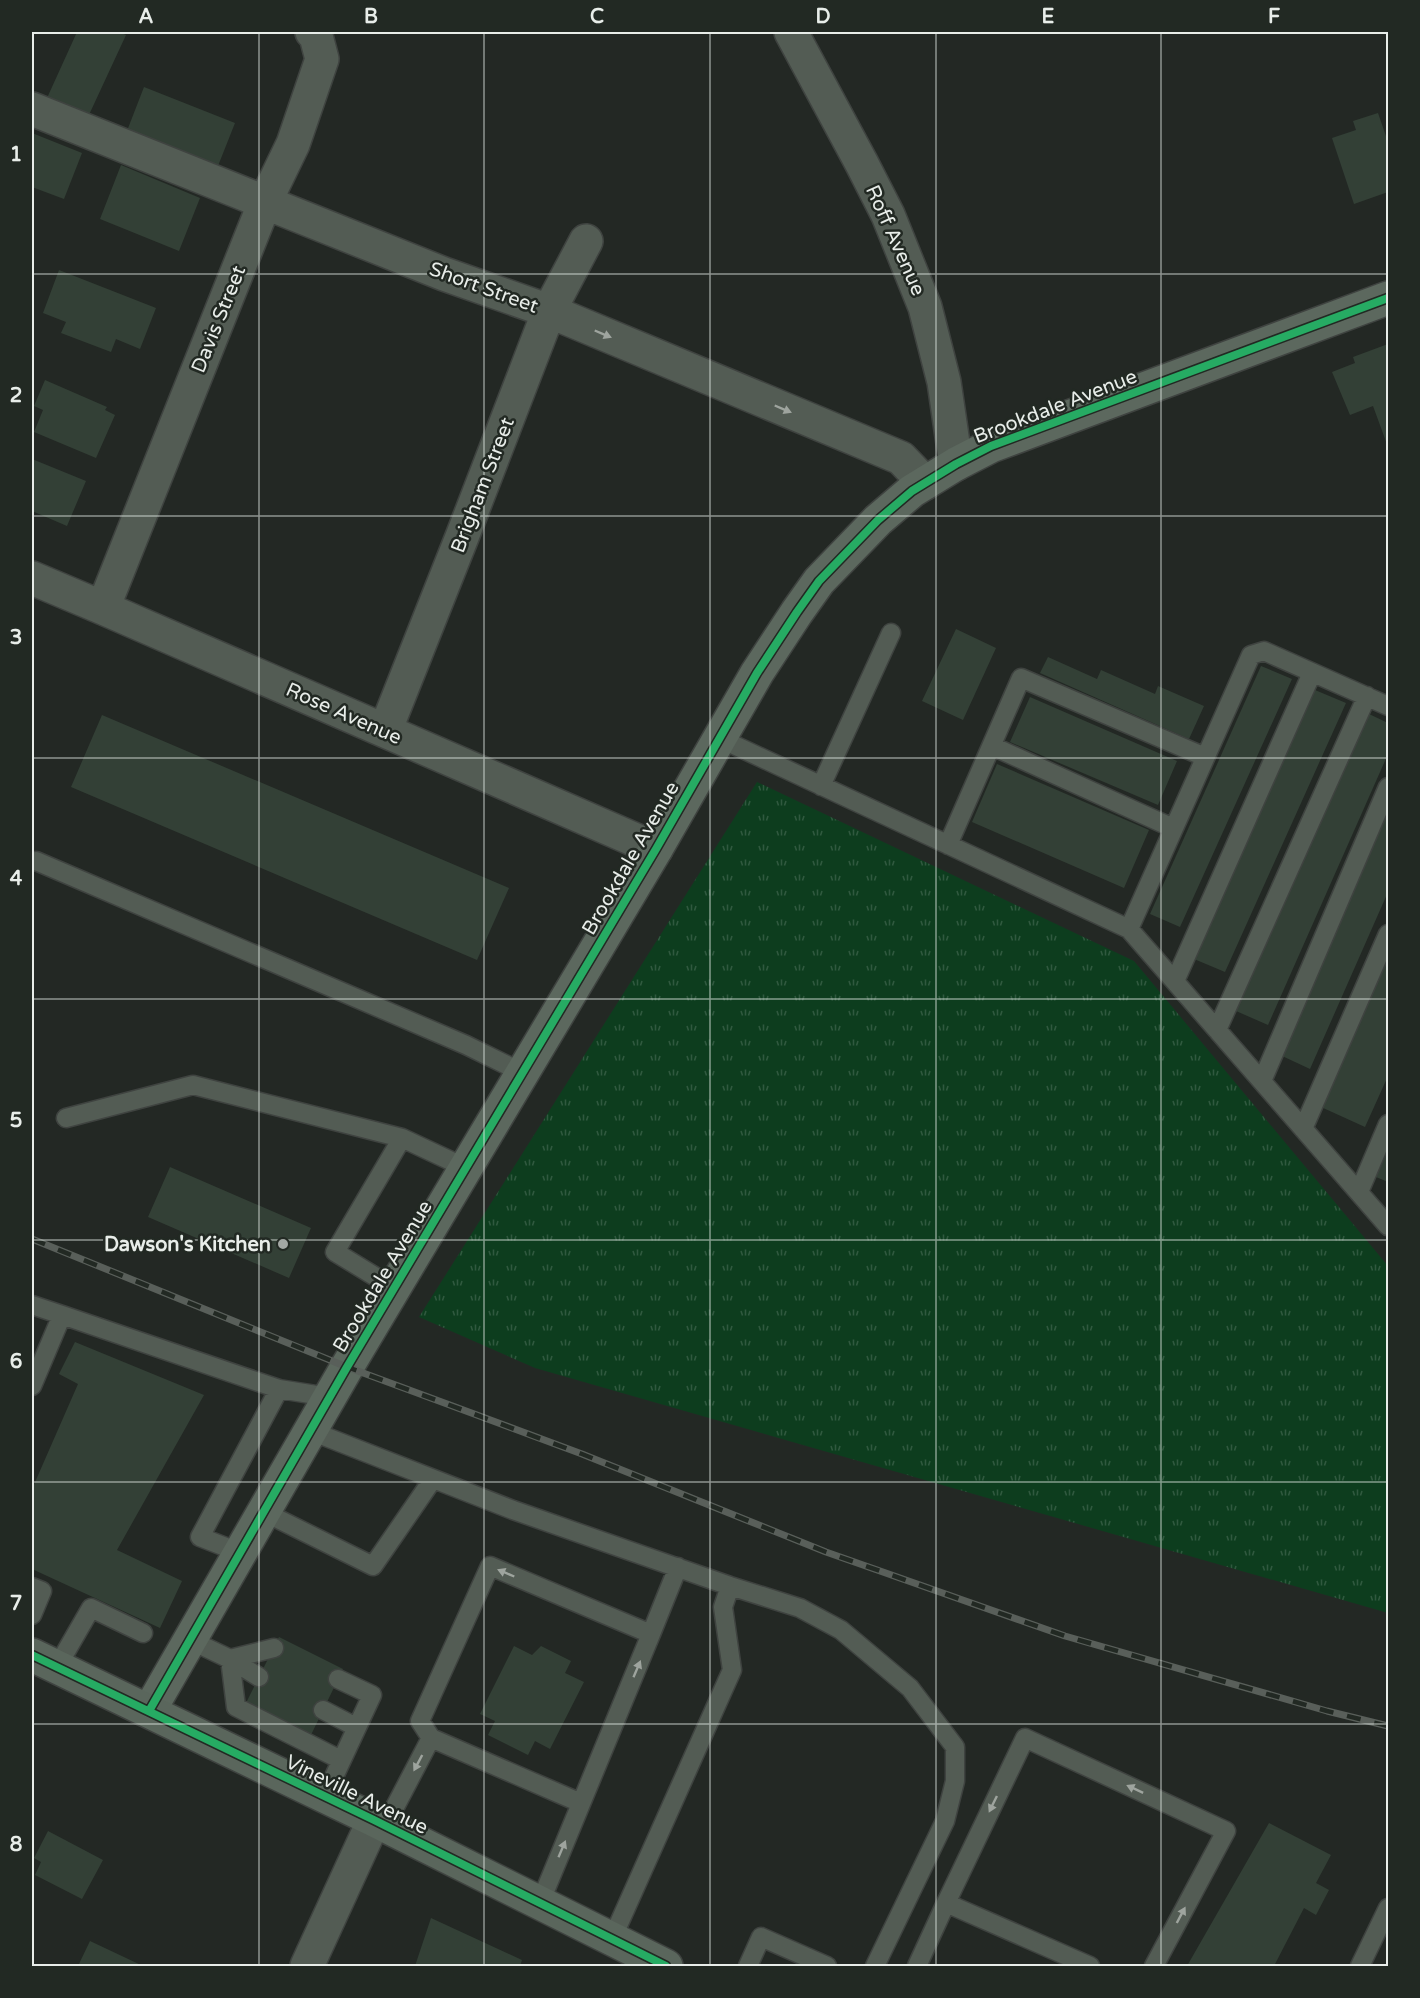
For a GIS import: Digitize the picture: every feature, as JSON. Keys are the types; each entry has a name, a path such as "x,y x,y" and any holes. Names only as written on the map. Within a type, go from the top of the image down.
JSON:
{"main road":[{"name":"Vineville Avenue","path":"44,1661 380,1823 666,1966"}],"street":[{"name":"Roff Avenue","path":"791,32 888,215 926,307 944,382 956,464"},
{"name":"Davis Street","path":"103,608 265,202 293,144 322,58 314,33"},
{"name":"Short Street","path":"32,109 444,274 549,311 901,458 925,483"},
{"name":"Brigham Street","path":"385,731 549,311 586,241"},
{"name":"Brookdale Avenue","path":"149,1712 329,1397 656,849 757,673 819,581 878,520 912,491 991,446 1389,298"},
{"name":"Rose Avenue","path":"36,584 103,608 656,849"},
{"path":"307,1966 380,1823"}],"lane":[{"path":"820,786 891,633"},
{"path":"1128,929 1251,655 1264,651 1389,706"},
{"path":"1175,981 1312,673"},
{"path":"948,845 1021,678 1205,757"},
{"path":"1217,1030 1367,696"},
{"path":"719,738 1128,929 1389,1226"},
{"path":"992,746 1173,828"},
{"path":"1262,1081 1389,787"},
{"path":"36,861 466,1045 523,1072"},
{"path":"1304,1129 1389,934"},
{"path":"66,1118 193,1085 402,1138 466,1168"},
{"path":"1359,1192 1389,1124"},
{"path":"394,1288 335,1252 402,1138"},
{"path":"32,1305 279,1389 329,1397"},
{"path":"32,1386 62,1315"},
{"path":"241,1553 200,1537 279,1389"},
{"path":"311,1431 513,1510 730,1586 800,1608 841,1630 910,1688 955,1747 955,1781 945,1821 875,1966"},
{"path":"264,1512 373,1566 433,1479"},
{"path":"581,1803 432,1738 420,1721 490,1566 651,1634"},
{"path":"540,1903 678,1566"},
{"path":"612,1939 732,1670 723,1607 730,1586"},
{"path":"32,1587 42,1592 32,1615"},
{"path":"44,1661 91,1608 143,1633"},
{"path":"190,1640 230,1659 259,1677"},
{"path":"230,1659 274,1647"},
{"path":"230,1659 236,1707 341,1760"},
{"path":"325,1797 372,1695 338,1680"},
{"path":"323,1710 356,1727"},
{"path":"380,1823 432,1738"},
{"path":"917,1966 1025,1738 1226,1831 1154,1966"},
{"path":"946,1903 1090,1966"},
{"path":"1360,1966 1389,1908"},
{"path":"748,1966 762,1937 827,1966"}],"green space":[{"path":"757,782 1134,961 1388,1266 1388,1613 535,1368 419,1317"}],"building":[{"path":"77,32 119,32 126,35 88,117 47,98"},
{"path":"144,87 235,123 216,171 125,136"},
{"path":"1378,113 1388,142 1388,192 1354,204 1332,138 1356,130 1353,121"},
{"path":"32,133 82,153 64,199 32,187 34,178 32,177"},
{"path":"121,165 200,198 179,251 100,219"},
{"path":"59,270 156,308 140,349 116,339 111,352 61,333 66,322 43,313"},
{"path":"1388,344 1388,447 1373,406 1350,415 1332,372 1355,363 1353,357"},
{"path":"45,380 107,407 105,410 115,415 96,458 34,432 43,410 34,406"},
{"path":"32,459 86,481 67,526 32,511"},
{"path":"956,629 996,648 963,720 922,701"},
{"path":"1048,657 1097,679 1101,670 1155,694 1158,686 1204,706 1189,739 1040,673"},
{"path":"1261,666 1292,679 1180,927 1150,914"},
{"path":"1315,690 1346,703 1225,972 1194,959"},
{"path":"1030,697 1177,761 1158,805 1010,742"},
{"path":"1369,714 1388,723 1388,754 1268,1025 1236,1011"},
{"path":"102,715 509,888 477,960 71,787"},
{"path":"997,764 1149,830 1124,888 972,822"},
{"path":"1388,812 1388,892 1310,1069 1280,1055"},
{"path":"1388,957 1388,1076 1365,1127 1321,1107"},
{"path":"1388,1150 1388,1182 1376,1177"},
{"path":"170,1167 311,1228 289,1278 148,1217"},
{"path":"75,1342 204,1395 117,1550 182,1581 160,1628 32,1569 32,1489 78,1384 59,1374"},
{"path":"279,1637 343,1669 310,1737 245,1705"},
{"path":"514,1646 532,1655 541,1646 571,1661 565,1673 584,1682 550,1749 535,1741 528,1755 488,1735 495,1721 480,1714"},
{"path":"1269,1823 1331,1855 1316,1883 1329,1890 1316,1915 1304,1908 1274,1966 1187,1966"},
{"path":"48,1831 103,1860 82,1899 35,1875 41,1862 34,1858"},
{"path":"431,1918 522,1960 520,1966 415,1966"},
{"path":"90,1941 143,1966 78,1966"}],"railway":[{"path":"32,1239 347,1367 582,1454 826,1552 1065,1636 1327,1711 1388,1726"}],"cycle path":[{"path":"149,1711 347,1367 656,849 757,673 819,581 878,520 912,491 991,446 1388,298"},
{"path":"32,1655 374,1820 666,1966"}],"place":[{"name":"Dawson's Kitchen","path":"283,1244"}]}
